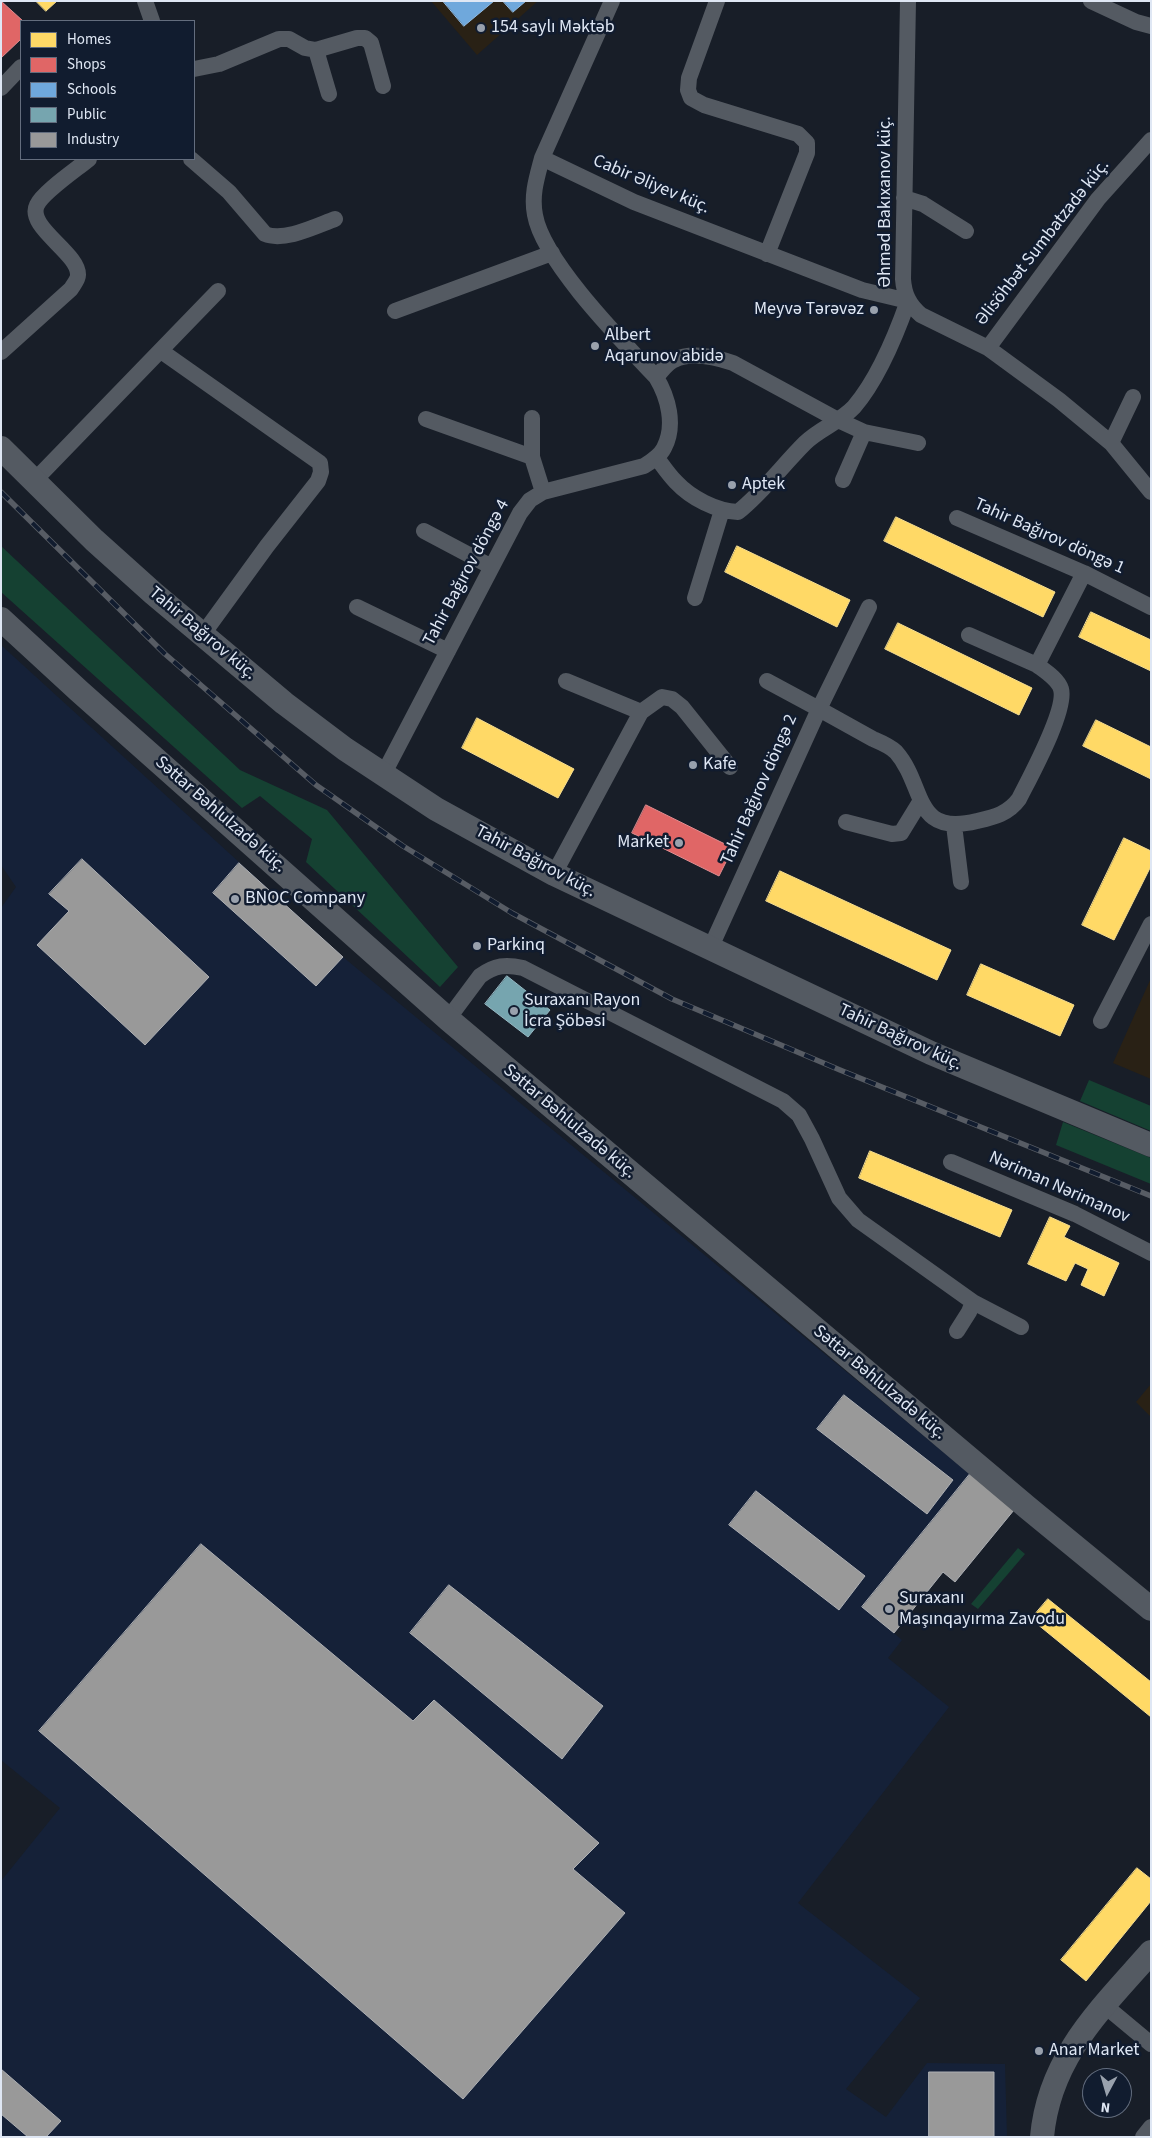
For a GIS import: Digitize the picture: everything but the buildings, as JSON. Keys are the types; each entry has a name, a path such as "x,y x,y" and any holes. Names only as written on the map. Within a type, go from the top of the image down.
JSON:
{"street":[{"path":"144,1 152,20"},
{"path":"612,1 542,158 534,185 533,204 535,217 552,253 580,291 656,377 664,391 669,407 667,440 657,458 676,482 696,497 722,510 738,512 763,489 806,442 853,407 871,381 899,327 908,301"},
{"path":"717,1 689,78 688,90 691,98 704,105 798,134 807,143 807,153 767,254"},
{"name":"Əhməd Bakıxanov küç.","path":"908,1 903,279 908,301 912,308 921,315 988,348 1059,400 1111,443 1151,492"},
{"path":"1091,1 1113,6 1151,26"},
{"path":"195,69 220,64 279,39 289,39 305,48 316,50 357,38 365,38 371,43 383,86"},
{"path":"316,50 329,94"},
{"path":"1,88 20,68"},
{"name":"Əlisöhbət Sumbatzadə küç.","path":"988,348 1098,199 1145,156 1151,140"},
{"name":"Cabir Əliyev küç.","path":"542,158 634,202 767,254 862,290 908,301"},
{"path":"1,352 71,289 77,280 76,266 41,225 36,214 37,206 44,197 88,160"},
{"path":"192,160 228,192 265,234 273,238 283,237 335,219"},
{"path":"904,198 923,204 966,231"},
{"path":"394,311 552,253"},
{"path":"34,481 218,291"},
{"path":"161,351 320,463 321,472 318,481 267,546 203,634"},
{"path":"656,377 673,360 690,356 716,357 733,363 864,432 918,443"},
{"path":"1111,443 1133,397"},
{"path":"532,418 532,457 542,492"},
{"path":"426,419 532,457"},
{"path":"843,480 864,432"},
{"name":"Tahir Bağırov küç.","path":"1,448 101,547 284,703 345,749 436,810 554,874 931,1053 1151,1145"},
{"name":"Tahir Bağırov döngə 4","path":"384,775 490,566 520,513 530,500 542,492 632,471 657,458"},
{"path":"695,598 722,510"},
{"name":"Tahir Bağırov döngə 1","path":"957,518 1084,574 1151,607"},
{"path":"424,531 490,566"},
{"path":"1037,665 1084,574"},
{"path":"357,607 448,651"},
{"path":"766,681 819,709 870,607"},
{"name":"Səttar Bəhlulzadə küç.","path":"1,619 79,691 448,1019 1028,1508 1151,1608"},
{"path":"961,882 954,825 1000,816 1012,809 1019,799 1057,718 1062,702 1061,688 1054,678 1037,665 969,635"},
{"path":"566,681 641,712"},
{"path":"554,874 641,712 662,697 672,699 682,707 730,767"},
{"name":"Tahir Bağırov döngə 2","path":"710,949 819,709 895,751 918,790 920,802 927,813 944,824 954,825"},
{"path":"846,822 892,834 901,833 920,802"},
{"path":"1101,1020 1151,924"},
{"path":"448,1019 480,976 487,971 497,966 508,965 523,968 783,1101 799,1115 839,1198 858,1220 973,1302 1021,1327"},
{"name":"Nəriman Nərimanov","path":"951,1162 1076,1214 1151,1253"},
{"path":"957,1331 973,1302"},
{"path":"1042,2137 1046,2109 1055,2079 1062,2064 1104,2005 1151,1952"},
{"path":"1104,2005 1151,2044"},
{"path":"1143,2137 1151,2127"}],"shaded area":[{"name":"154 saylı Məktəb","path":"431,1 538,1 477,55"},
{"name":"Suraxanı Maşınqayırma Zavodu","path":"1,645 343,957 1014,1510 955,1582 943,1572 894,1633 902,1640 888,1658 949,1707 798,1903 920,1998 846,2089 886,2117 927,2063 1005,2064 1007,2137 1,2137 1,1881 60,1808 1,1760 1,908 16,887 1,865"},
{"path":"1151,978 1151,1079 1113,1063"},
{"path":"1151,1384 1151,1417 1136,1402"}],"green space":[{"path":"1,546 240,770 327,810 458,967 440,987 306,862 312,839 260,796 242,808 1,592"},
{"path":"1089,1080 1151,1106 1151,1131 1080,1101"},
{"path":"1063,1122 1151,1158 1151,1184 1056,1145"},
{"path":"1018,1548 1025,1554 978,1609 971,1604"}],"railway":[{"path":"1,492 165,654 316,785 403,846 512,913 672,999 840,1070 1151,1196"}],"place":[{"name":"154 saylı Məktəb","path":"481,28"},
{"name":"Meyvə Tərəvəz","path":"874,310"},
{"name":"Albert Aqarunov abidə","path":"595,346"},
{"name":"Aptek","path":"732,485"},
{"name":"Kafe","path":"693,765"},
{"name":"Market","path":"679,843"},
{"name":"BNOC Company","path":"235,899"},
{"name":"Parkinq","path":"477,946"},
{"name":"Suraxanı Rayon İcra Şöbəsi","path":"514,1011"},
{"name":"Suraxanı Maşınqayırma Zavodu","path":"889,1609"},
{"name":"Anar Market","path":"1039,2051"}]}
